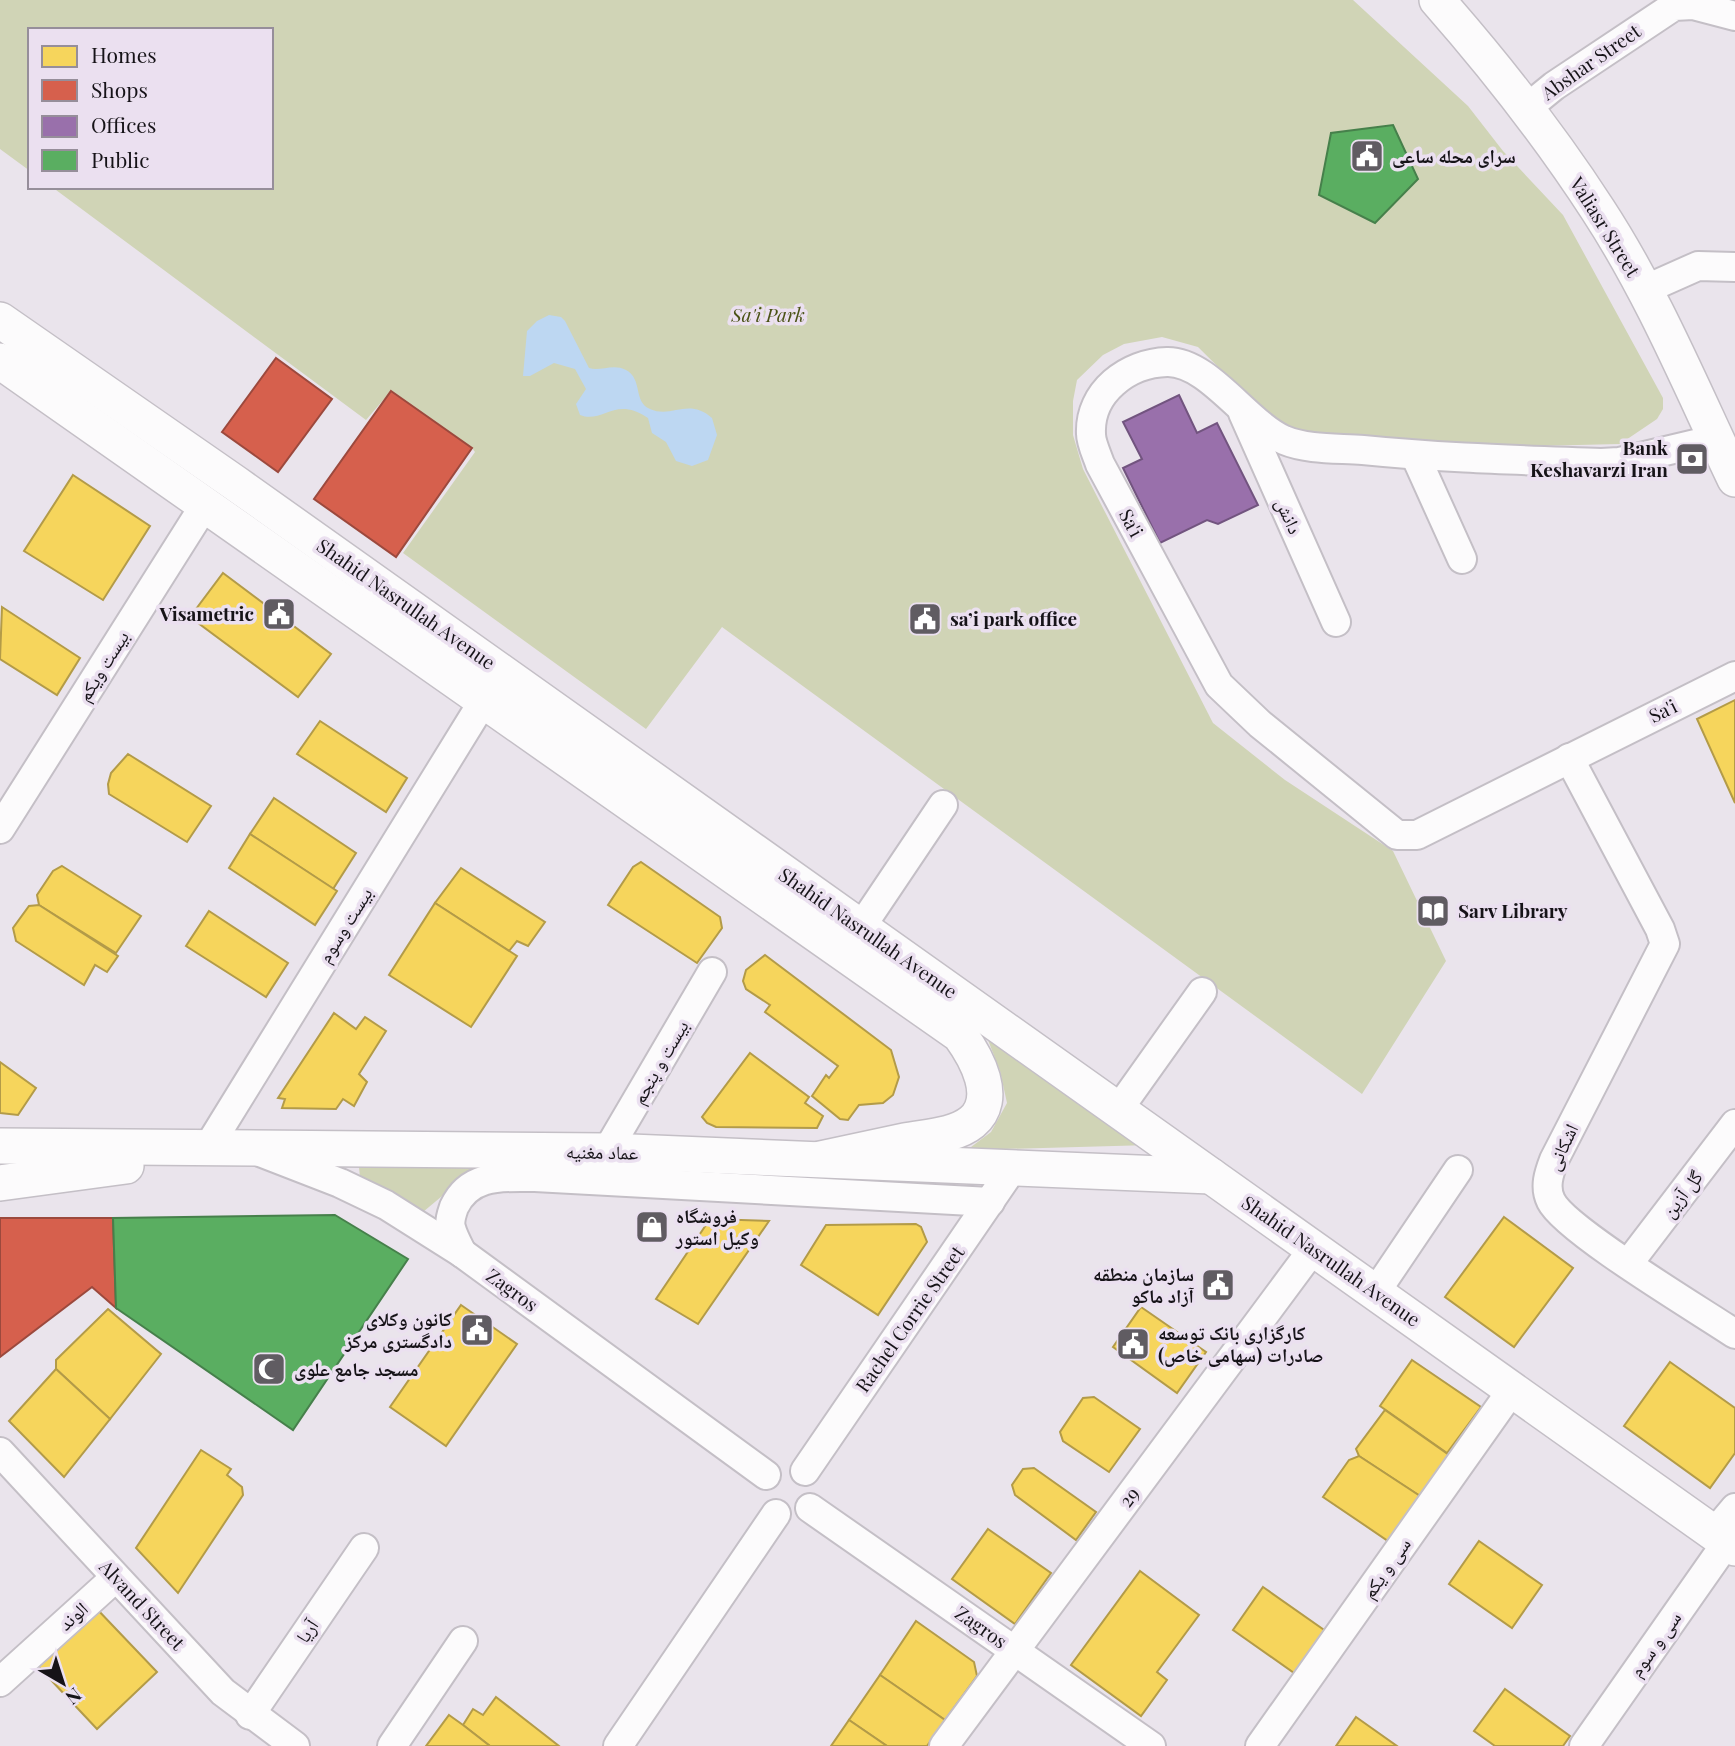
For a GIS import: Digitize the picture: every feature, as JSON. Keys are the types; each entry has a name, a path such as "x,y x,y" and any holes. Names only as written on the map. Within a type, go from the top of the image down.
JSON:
{"main road":[{"name":"Valiasr Street","path":"1437,0 1527,108 1599,211 1644,290 1735,479"},
{"name":"Shahid Nasrullah Avenue","path":"0,320 493,686 770,882 960,1034 979,1066 984,1087 982,1105 972,1122 947,1133 820,1159"},
{"name":"Shahid Nasrullah Avenue","path":"0,361 206,503 493,686"},
{"name":"Shahid Nasrullah Avenue","path":"770,882 861,928 1512,1390 1728,1533"},
{"name":"عماد مغنیه","path":"0,1146 253,1150 535,1164 607,1151 1211,1176"},
{"path":"0,1183 127,1166 152,1149"}],"street":[{"name":"Abshar Street","path":"1527,108 1607,49 1674,6 1693,5 1735,16"},
{"path":"1644,290 1698,266 1735,267"},
{"name":"Sa'i","path":"1716,439 1619,462 1415,455 1297,444 1264,429 1192,368 1169,362 1141,366 1111,382 1096,407 1091,434 1100,464 1219,685 1235,703 1391,833 1403,838 1417,835 1735,676"},
{"name":"دانش","path":"1242,410 1336,622"},
{"path":"1415,455 1462,559"},
{"name":"بیست ویکم","path":"0,829 206,503"},
{"name":"بیست وسوم","path":"207,1149 493,686"},
{"name":"اشکانی","path":"1569,758 1660,929 1665,944 1663,953 1554,1160 1547,1182 1549,1199 1555,1208 1628,1264 1735,1334"},
{"path":"861,928 943,805"},
{"name":"بیست و پنجم","path":"607,1151 712,972"},
{"path":"1118,1110 1202,992"},
{"name":"گل آزین","path":"1628,1264 1735,1124"},
{"name":"Zagros","path":"253,1150 360,1192 462,1253 766,1475"},
{"name":"عماد مغنیه","path":"462,1253 450,1226 458,1198 470,1186 535,1164 990,1202"},
{"name":"Rachel Corrie Street","path":"805,1471 1014,1166"},
{"path":"1375,1293 1458,1170"},
{"name":"29","path":"944,1746 1313,1249"},
{"name":"سی و یکم","path":"1260,1746 1512,1390"},
{"name":"Alvand Street","path":"0,1452 223,1692 250,1715 295,1746"},
{"path":"618,1746 776,1514 810,1508 805,1471 766,1475 776,1514"},
{"name":"Zagros","path":"810,1508 1151,1746"},
{"name":"سی و سوم","path":"1584,1746 1728,1533"},
{"name":"آریا","path":"250,1715 364,1548"},
{"name":"الوند","path":"0,1682 115,1578"},
{"path":"392,1746 463,1641"}],"green space":[{"name":"Sa'i Park","path":"0,0 1353,0 1468,106 1503,151 1563,215 1663,398 1663,409 1657,419 1620,444 1412,449 1285,433 1198,347 1162,337 1124,344 1103,355 1077,380 1073,401 1073,435 1083,469 1213,723 1285,780 1393,851 1446,961 1362,1094 722,627 646,729 403,553 475,452 472,448 391,391 366,420 55,189 273,189 273,28 28,28 28,170 0,149"},
{"path":"983,1027 1150,1145 967,1150 991,1132 1007,1103 1000,1071"},
{"path":"479,1165 423,1212 360,1178 359,1167"}],"water":[{"path":"549,315 561,317 565,321 589,368 616,367 631,374 645,406 666,412 695,409 712,418 717,435 708,460 692,466 676,461 666,442 652,433 648,418 637,412 618,409 596,416 580,415 576,404 586,389 575,369 554,363 530,376 523,376 527,331 537,321"}],"building: Homes":[{"path":"73,475 150,526 103,600 24,551"},
{"path":"223,573 331,654 298,697 190,617"},
{"path":"2,607 80,658 57,695 0,659"},
{"path":"1735,700 1735,803 1697,719"},
{"path":"320,721 407,778 386,812 297,754"},
{"path":"128,754 211,806 187,842 109,794 111,773"},
{"path":"274,798 356,853 333,889 250,834"},
{"path":"250,834 337,891 315,925 229,868"},
{"path":"641,862 720,917 722,928 697,963 608,905 633,867"},
{"path":"62,866 141,916 116,953 39,905 37,895 53,871"},
{"path":"461,868 545,922 528,946 517,941 509,951 435,903"},
{"path":"435,903 517,956 471,1027 389,975"},
{"path":"39,905 118,956 107,972 95,965 84,985 16,941 13,928 29,906"},
{"path":"209,911 288,963 266,997 186,946"},
{"path":"765,955 891,1050 899,1077 893,1095 883,1103 859,1105 848,1120 840,1119 812,1096 826,1075 829,1078 838,1066 765,1012 770,1005 746,989 743,981 746,970"},
{"path":"334,1013 356,1029 365,1017 386,1031 359,1074 367,1082 354,1106 343,1099 336,1109 282,1108 285,1099 278,1098"},
{"path":"750,1053 809,1097 805,1103 823,1116 817,1128 716,1127 707,1123 702,1117"},
{"path":"0,1062 36,1088 18,1115 0,1113"},
{"path":"1504,1217 1573,1268 1514,1347 1445,1297"},
{"path":"710,1219 769,1221 698,1324 656,1299"},
{"path":"916,1224 921,1227 927,1242 878,1315 801,1265 826,1225"},
{"path":"461,1305 517,1344 446,1446 390,1407"},
{"path":"1141,1307 1206,1352 1177,1393 1113,1347"},
{"path":"108,1309 161,1354 110,1419 56,1369 56,1360"},
{"path":"1412,1360 1481,1407 1447,1453 1380,1406"},
{"path":"1670,1362 1735,1408 1735,1453 1710,1488 1624,1426"},
{"path":"56,1369 110,1419 64,1477 9,1421"},
{"path":"1094,1397 1140,1429 1109,1472 1063,1441 1060,1432 1083,1398"},
{"path":"1385,1410 1449,1455 1420,1496 1359,1456 1356,1449"},
{"path":"201,1450 231,1469 227,1475 242,1487 243,1495 178,1593 136,1548"},
{"path":"1359,1456 1420,1496 1388,1541 1323,1497 1349,1460"},
{"path":"1034,1468 1096,1512 1076,1540 1015,1495 1012,1485 1023,1469"},
{"path":"988,1529 1051,1573 1015,1624 952,1579"},
{"path":"1479,1541 1542,1585 1512,1628 1449,1584"},
{"path":"1140,1571 1199,1615 1157,1672 1167,1680 1141,1716 1071,1665"},
{"path":"1263,1587 1327,1632 1297,1675 1233,1630"},
{"path":"95,1607 157,1672 97,1729 35,1663"},
{"path":"916,1621 974,1662 977,1676 945,1720 880,1675"},
{"path":"880,1675 945,1720 927,1746 887,1746 849,1720"},
{"path":"1505,1689 1570,1736 1563,1746 1495,1746 1474,1731"},
{"path":"496,1697 559,1746 490,1746 463,1725 473,1709 483,1715"},
{"path":"449,1715 463,1725 490,1746 426,1746"},
{"path":"1356,1717 1397,1746 1336,1746"},
{"path":"849,1720 887,1746 831,1746"}],"building: Shops":[{"path":"276,358 332,399 278,472 222,432"},
{"path":"391,391 472,448 396,557 314,499"},
{"path":"0,1218 113,1218 116,1308 92,1287 0,1357"}],"building: Offices":[{"path":"1179,395 1197,433 1217,423 1258,505 1218,524 1207,520 1160,543 1123,468 1142,459 1123,422"}],"building: Public":[{"name":"سرای محله ساعی","path":"1393,125 1418,179 1375,223 1319,195 1331,133"},
{"name":"مسجد جامع علوی","path":"335,1215 408,1259 293,1430 116,1308 113,1218"}],"place":[{"name":"سرای محله ساعی","path":"1367,156"},
{"name":"Bank Keshavarzi Iran","path":"1692,459"},
{"name":"Visametric","path":"279,614"},
{"name":"sa’i park office","path":"925,619"},
{"name":"Sarv Library","path":"1433,911"},
{"name":"فروشگاه وکیل استور","path":"652,1227"},
{"name":"سازمان منطقه آزاد ماکو","path":"1218,1285"},
{"name":"کانون وکلای دادگستری مرکز","path":"477,1330"},
{"name":"کارگزاری بانک توسعه صادرات (سهامی خاص)","path":"1133,1344"},
{"name":"مسجد جامع علوی","path":"269,1369"}]}
